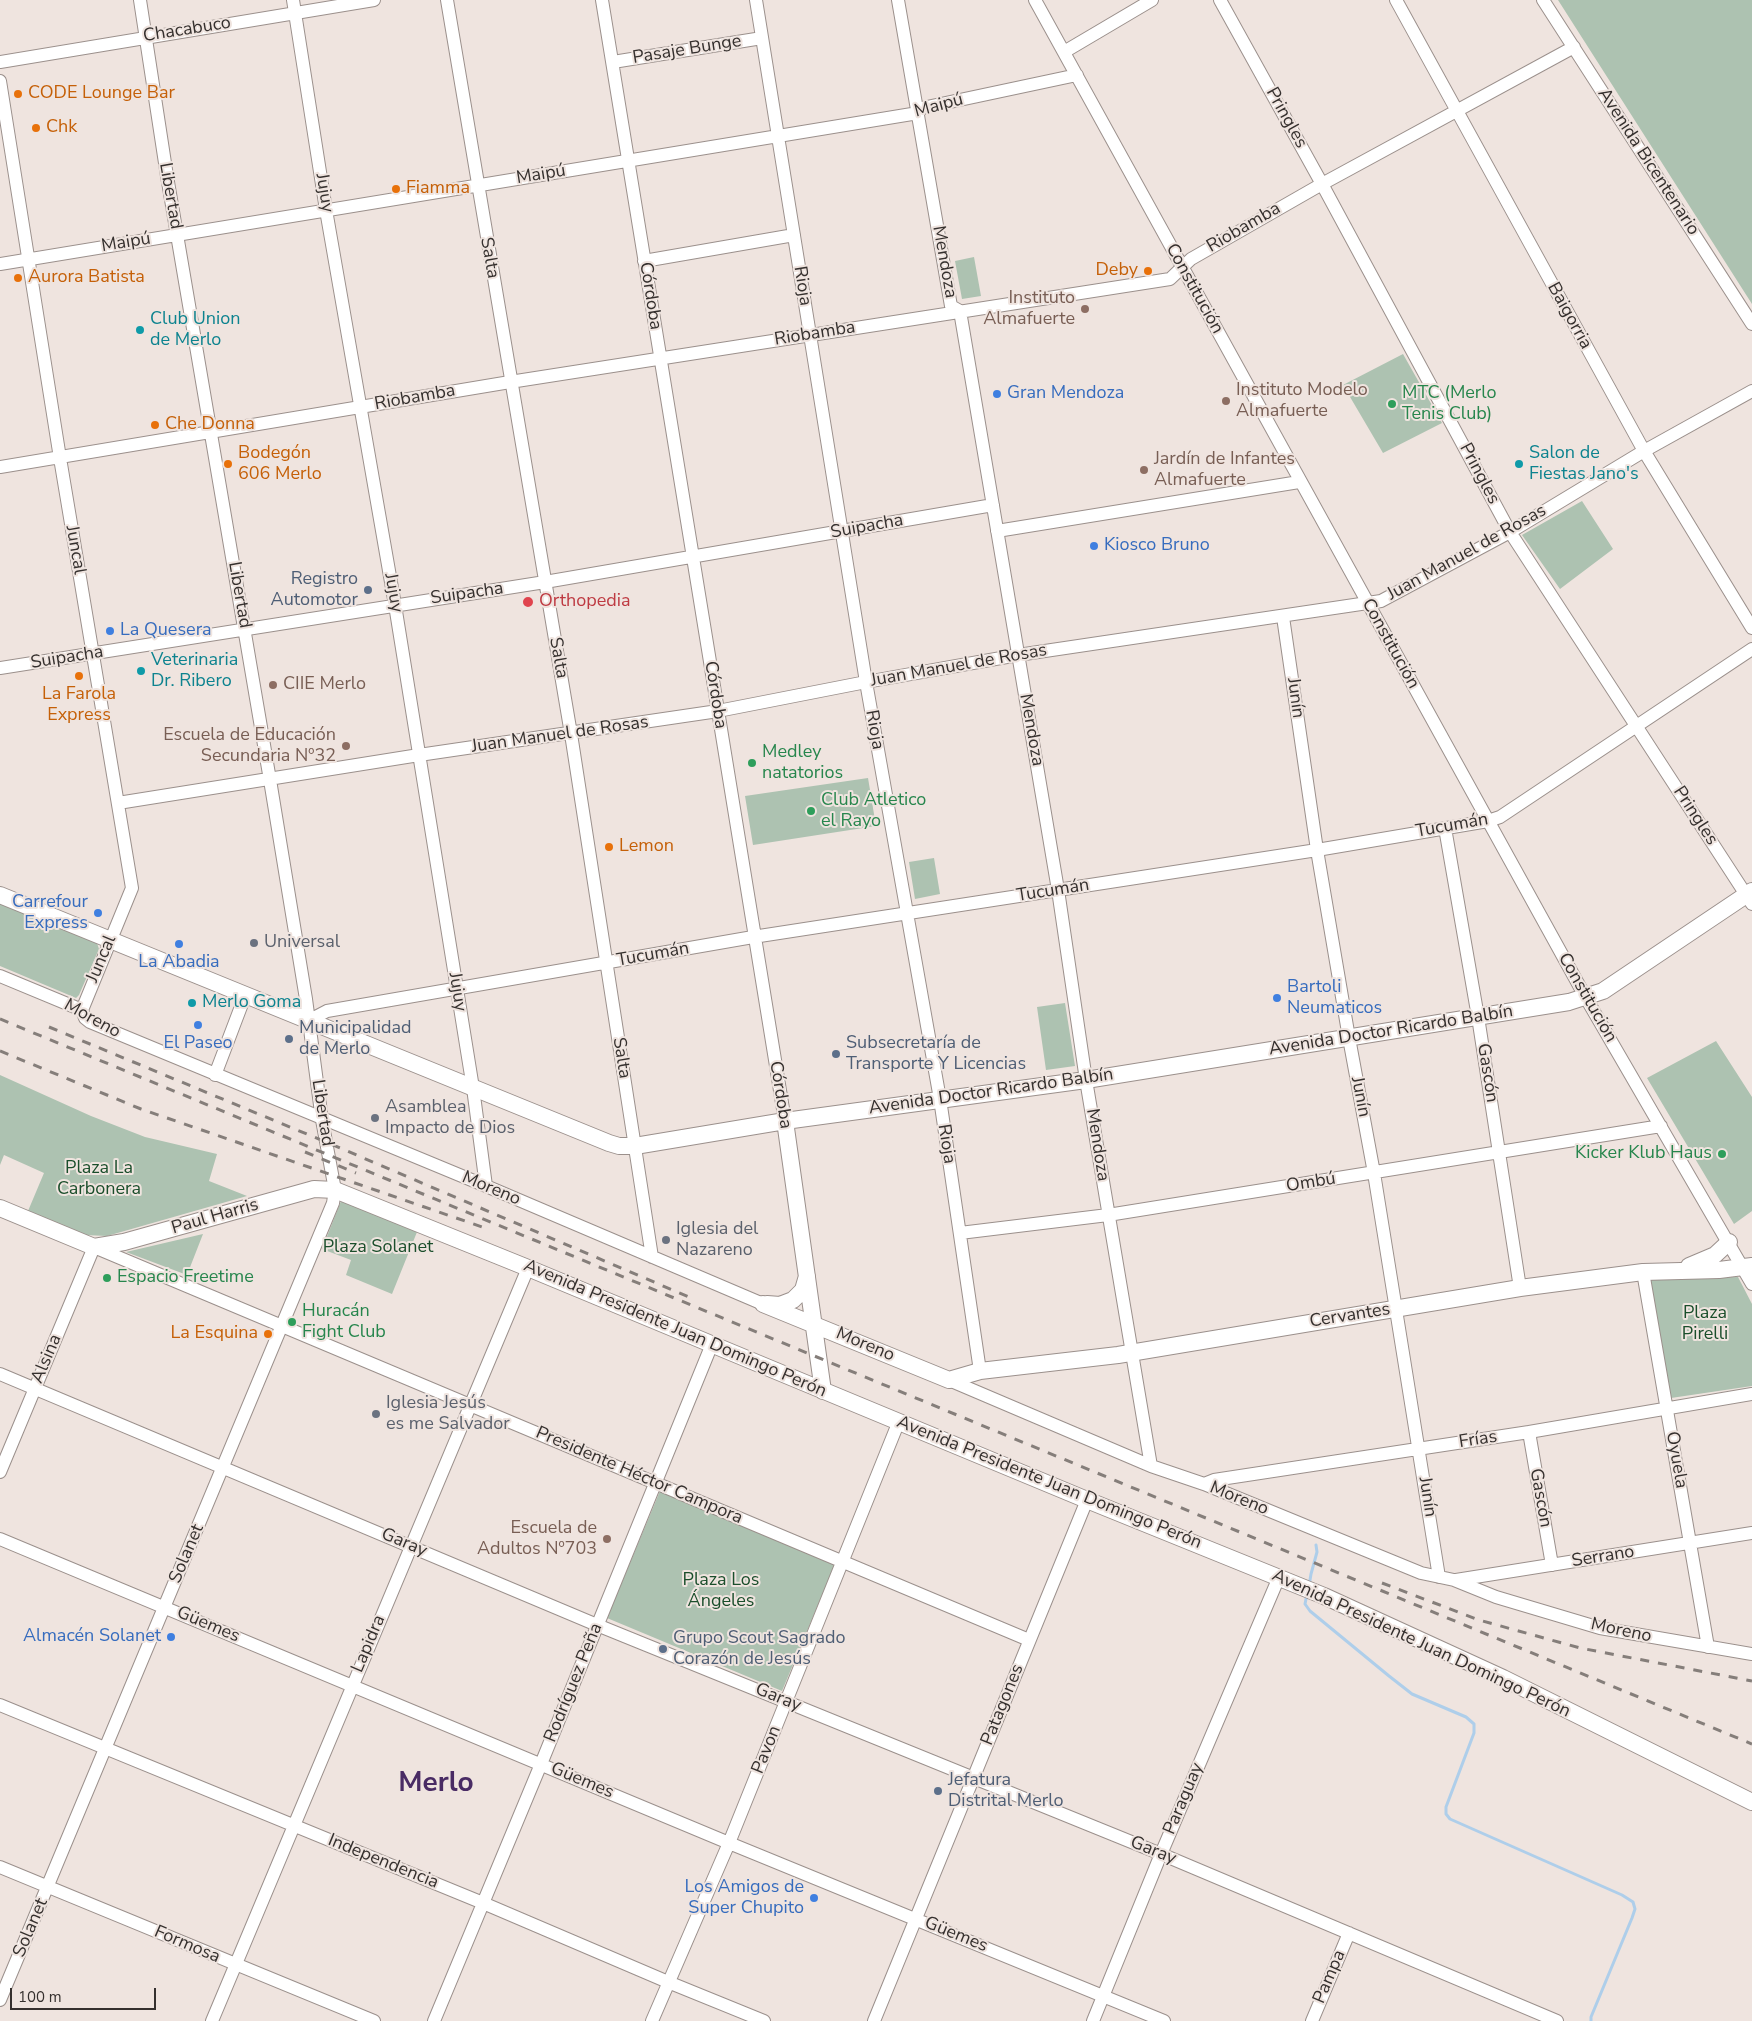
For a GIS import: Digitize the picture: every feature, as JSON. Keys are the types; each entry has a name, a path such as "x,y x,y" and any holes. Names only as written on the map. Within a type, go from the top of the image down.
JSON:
{"main road":[{"path":"0,895 308,1021"},
{"name":"Avenida Doctor Ricardo Balbín","path":"308,1021 609,1143 619,1146 635,1146 784,1121 1086,1080 1586,998 1603,990 1750,896"},
{"name":"Córdoba","path":"784,1121 823,1391"},
{"name":"Paul Harris","path":"94,1247 124,1242 314,1189 335,1190"},
{"name":"Avenida Presidente Juan Domingo Perón","path":"335,1190 1324,1596 1503,1678 1752,1802"},
{"name":"Presidente Héctor Campora","path":"0,1208 94,1247"},
{"path":"1677,1270 1715,1255 1729,1242"},
{"name":"Cervantes","path":"949,1380 980,1370 1132,1352 1520,1288 1643,1272 1748,1267"},
{"path":"763,1304 780,1305 793,1300 804,1290 807,1276"},
{"name":"Moreno","path":"763,1304 949,1380"}],"street":[{"name":"Libertad","path":"140,0 166,176 178,235 210,433 245,630 308,1021 322,1120 335,1190"},
{"name":"Chacabuco","path":"0,62 145,37 294,6 374,0"},
{"name":"Salta","path":"447,0 510,382 571,734 652,1257"},
{"name":"Córdoba","path":"602,0 784,1121"},
{"name":"Rioja","path":"756,0 866,682 940,1099 980,1370"},
{"name":"Mendoza","path":"898,0 951,306 960,311 1058,890 1086,1080 1151,1466"},
{"name":"Constitución","path":"1035,0 1299,482 1586,998 1729,1242 1748,1267 1752,1284"},
{"path":"1064,52 1152,0"},
{"name":"Pringles","path":"1220,0 1510,532 1635,726 1750,896"},
{"name":"Baigorria","path":"1396,0 1644,451 1752,628"},
{"name":"Avenida Bicentenario","path":"1543,0 1752,324"},
{"name":"Jujuy","path":"294,6 326,210 395,605 473,1088 486,1186"},
{"name":"Pasaje Bunge","path":"613,62 762,38"},
{"name":"Riobamba","path":"0,467 510,382 1170,279 1191,259 1322,184 1574,47"},
{"name":"Maipú","path":"0,264 918,113 922,108 1077,75"},
{"name":"Juncal","path":"0,81 27,260 132,888 82,1010"},
{"path":"644,261 794,235"},
{"name":"Juan Manuel de Rosas","path":"118,803 718,711 1018,655 1283,617 1385,599 1510,532 1644,451 1752,391"},
{"path":"997,531 1299,482"},
{"name":"Suipacha","path":"0,668 545,582 993,505"},
{"name":"Junín","path":"1283,617 1318,850 1349,1038 1374,1173 1439,1578"},
{"name":"Tucumán","path":"308,1021 327,1011 753,936 1318,850 1488,821 1500,817 1752,649"},
{"name":"Gascón","path":"1445,828 1478,1017 1520,1288"},
{"name":"Moreno","path":"0,976 82,1010 85,1018 90,1022 322,1120 486,1186 763,1304"},
{"path":"215,1075 246,996"},
{"name":"Ombú","path":"960,1234 1108,1215 1661,1126"},
{"name":"Solanet","path":"0,2000 333,1203 335,1190"},
{"name":"Presidente Héctor Campora","path":"94,1247 1029,1640"},
{"name":"Alsina","path":"0,1472 94,1247"},
{"name":"Lapidra","path":"212,2021 528,1268"},
{"name":"Oyuela","path":"1643,1272 1708,1647"},
{"name":"Rodríguez Peña","path":"434,2021 712,1344"},
{"name":"Garay","path":"0,1374 597,1625 1161,1854 1349,1933 1532,2017 1557,2021"},
{"name":"Moreno","path":"949,1380 1151,1466 1204,1484 1421,1573 1454,1580 1496,1597 1600,1628 1752,1654"},
{"name":"Frías","path":"1204,1484 1214,1480 1529,1432 1752,1394"},
{"name":"Pavon","path":"652,2021 728,1843 899,1421"},
{"name":"Gascón","path":"1529,1432 1552,1565"},
{"name":"Patagones","path":"874,2021 1087,1500"},
{"name":"Serrano","path":"1454,1580 1752,1533"},
{"name":"Güemes","path":"0,1539 728,1843 1164,2021"},
{"name":"Paraguay","path":"1093,2021 1161,1854 1279,1577"},
{"name":"Independencia","path":"0,1704 764,2021"},
{"name":"Formosa","path":"0,1867 374,2021"},
{"name":"Pampa","path":"1312,2021 1349,1933"}],"green space":[{"path":"1558,0 1752,0 1752,304"},
{"path":"974,257 981,296 962,299 955,261"},
{"name":"MTC (Merlo Tenis Club)","path":"1403,354 1442,423 1383,453 1343,385"},
{"path":"1582,501 1613,549 1560,589 1522,535"},
{"name":"Club Atletico el Rayo","path":"868,778 876,826 753,845 745,796"},
{"path":"934,858 940,894 915,899 909,862"},
{"path":"0,902 97,943 99,949 76,998 0,966"},
{"path":"1065,1003 1075,1066 1046,1070 1037,1007"},
{"name":"Kicker Klub Haus","path":"1716,1041 1752,1097 1752,1211 1734,1224 1647,1078"},
{"name":"Plaza La Carbonera","path":"0,1075 91,1116 145,1137 217,1154 209,1181 247,1196 107,1236 85,1235 28,1211 44,1173 4,1155 0,1165"},
{"name":"Plaza Solanet","path":"341,1201 417,1232 392,1294 346,1275 351,1260 322,1249"},
{"path":"203,1234 187,1275 126,1252"},
{"name":"Plaza Pirelli","path":"1738,1277 1752,1304 1752,1386 1671,1398 1650,1279"},
{"name":"Plaza Los Ángeles","path":"660,1491 835,1564 782,1691 607,1618"}],"waterway":[{"path":"1309,1586 1317,1552 1316,1545"},
{"path":"1307,1594 1305,1604 1310,1611 1412,1694 1466,1717 1474,1724 1474,1733 1446,1807 1446,1814 1450,1819 1622,1895 1633,1902 1635,1909 1632,1918 1591,2021"}],"railway":[{"path":"0,1019 1752,1744"},
{"path":"49,1027 326,1142 689,1297"},
{"path":"0,1051 141,1109 488,1229"},
{"path":"305,1152 356,1173"},
{"path":"1382,1583 1479,1620 1580,1648 1752,1681"}],"place":[{"name":"CODE Lounge Bar","path":"18,94"},
{"name":"Chk","path":"36,128"},
{"name":"Fiamma","path":"396,189"},
{"name":"Deby","path":"1148,271"},
{"name":"Aurora Batista","path":"18,278"},
{"name":"Instituto Almafuerte","path":"1085,309"},
{"name":"Club Union de Merlo","path":"140,330"},
{"name":"Gran Mendoza","path":"997,394"},
{"name":"Instituto Modelo Almafuerte","path":"1226,401"},
{"name":"MTC (Merlo Tenis Club)","path":"1392,404"},
{"name":"Che Donna","path":"155,425"},
{"name":"Bodegón 606 Merlo","path":"228,464"},
{"name":"Salon de Fiestas Jano's","path":"1519,464"},
{"name":"Jardín de Infantes Almafuerte","path":"1144,470"},
{"name":"Kiosco Bruno","path":"1094,546"},
{"name":"Registro Automotor","path":"368,590"},
{"name":"Orthopedia","path":"528,602"},
{"name":"La Quesera","path":"110,631"},
{"name":"Veterinaria Dr. Ribero","path":"141,671"},
{"name":"La Farola Express","path":"79,676"},
{"name":"CIIE Merlo","path":"273,685"},
{"name":"Escuela de Educación Secundaria Nº32","path":"346,746"},
{"name":"Medley natatorios","path":"752,763"},
{"name":"Club Atletico el Rayo","path":"811,811"},
{"name":"Lemon","path":"609,847"},
{"name":"Carrefour Express","path":"98,913"},
{"name":"Universal","path":"254,943"},
{"name":"La Abadia","path":"179,944"},
{"name":"Bartoli Neumaticos","path":"1277,998"},
{"name":"Merlo Goma","path":"192,1003"},
{"name":"El Paseo","path":"198,1025"},
{"name":"Municipalidad de Merlo","path":"289,1039"},
{"name":"Subsecretaría de Transporte Y Licencias","path":"836,1054"},
{"name":"Asamblea Impacto de Dios","path":"375,1118"},
{"name":"Kicker Klub Haus","path":"1722,1154"},
{"name":"Iglesia del Nazareno","path":"666,1240"},
{"name":"Espacio Freetime","path":"107,1278"},
{"name":"Huracán Fight Club","path":"292,1322"},
{"name":"La Esquina","path":"268,1334"},
{"name":"Iglesia Jesús es me Salvador","path":"376,1414"},
{"name":"Escuela de Adultos Nº703","path":"607,1539"},
{"name":"Almacén Solanet","path":"171,1637"},
{"name":"Grupo Scout Sagrado Corazón de Jesús","path":"663,1649"},
{"name":"Jefatura Distrital Merlo","path":"938,1791"},
{"name":"Los Amigos de Super Chupito","path":"814,1898"}],"district":[{"name":"Merlo","path":"436,1784"}]}
